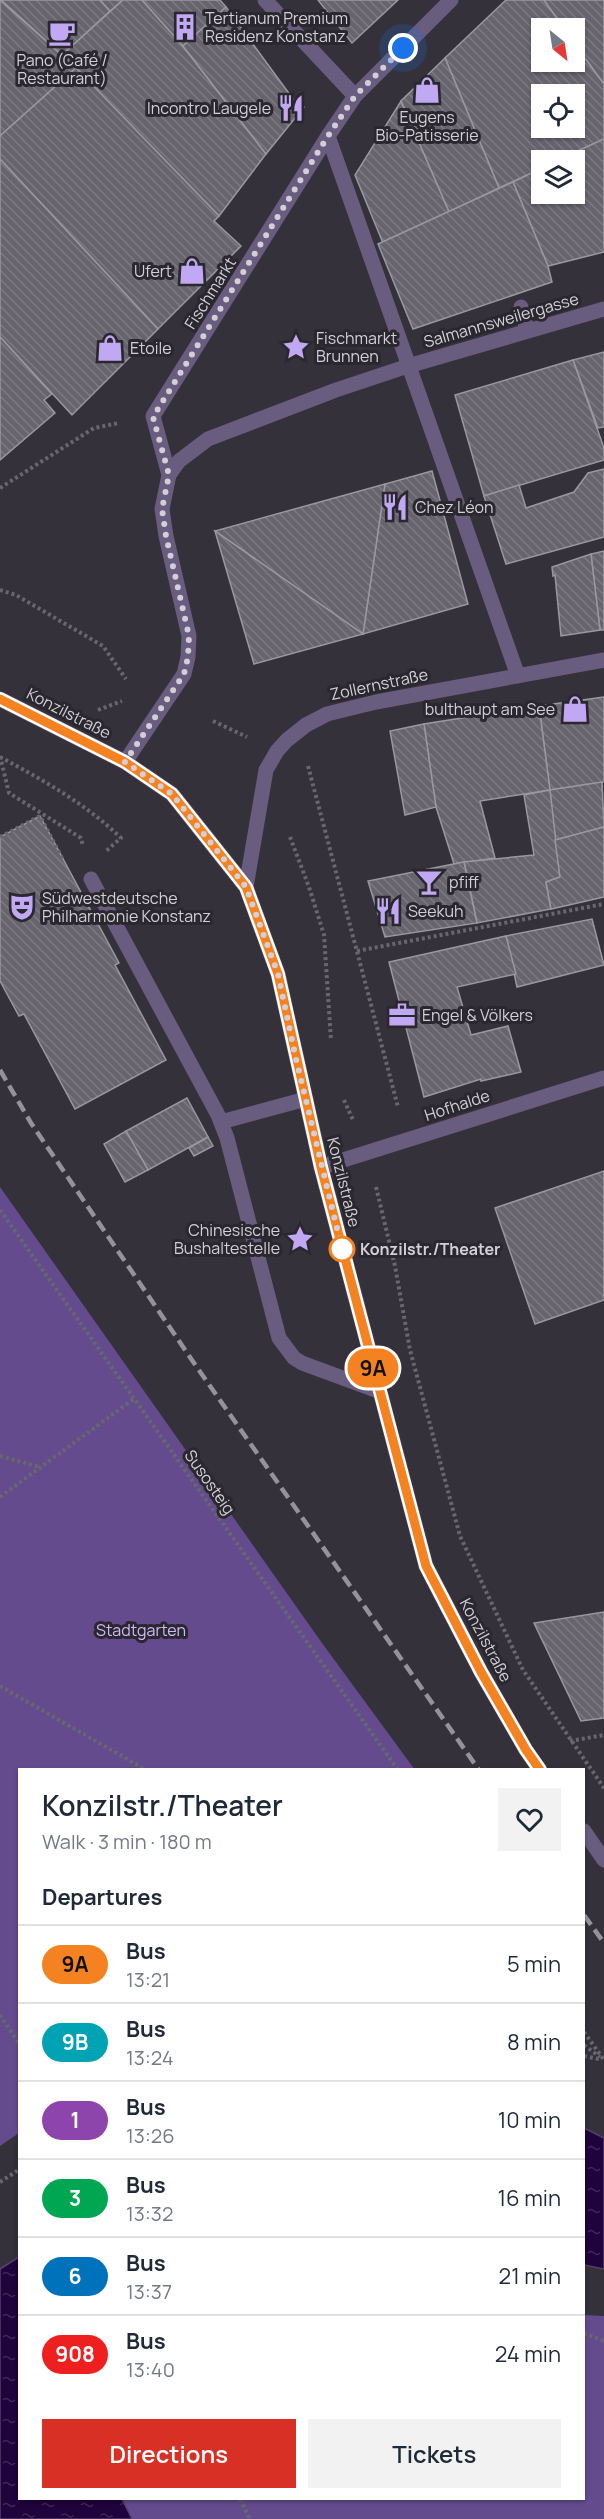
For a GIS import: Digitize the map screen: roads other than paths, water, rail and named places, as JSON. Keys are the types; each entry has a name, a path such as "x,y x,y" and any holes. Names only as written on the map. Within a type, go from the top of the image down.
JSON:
{"street":[{"path":"265,0 355,96"},
{"name":"Fischmarkt","path":"169,475 153,417 355,96 451,0"},
{"path":"328,136 518,676"},
{"path":"521,307 527,330"},
{"name":"Salmannsweilergasse","path":"408,366 604,309"},
{"path":"125,762 184,674 188,657 189,636 162,509 169,475 179,461 208,439 336,390 408,366"},
{"name":"Zollernstraße","path":"246,887 266,770 277,751 299,730 327,714 376,702 604,660"},
{"name":"Konzilstraße","path":"0,699 125,762 172,794 246,887 278,974 321,1167 378,1391 426,1566 481,1672 539,1768"},
{"path":"91,879 220,1122 233,1155 279,1338 294,1359 378,1391"},
{"name":"Hofhalde","path":"321,1167 604,1078"},
{"path":"220,1122 306,1100"},
{"path":"585,1832 604,1860"}],"water":[{"path":"585,2128 604,2138 604,2269 585,2265"},
{"path":"18,2258 18,2500 122,2500 132,2519 0,2519 0,2269"}],"railway":[{"path":"0,1070 31,1123 196,1366 478,1768"},
{"path":"585,1916 604,1943"}],"place":[{"name":"Tertianum Premium Residenz Konstanz","path":"185,27"},
{"name":"Pano (Café / Restaurant)","path":"62,33"},
{"name":"Eugens Bio-Patisserie","path":"427,90"},
{"name":"Incontro Laugele","path":"291,108"},
{"name":"Ufert","path":"192,271"},
{"name":"Fischmarkt Brunnen","path":"296,347"},
{"name":"Etoile","path":"110,348"},
{"name":"Chez Léon","path":"395,507"},
{"name":"bulthaupt am See","path":"575,709"},
{"name":"pfiff","path":"429,882"},
{"name":"Südwestdeutsche Philharmonie Konstanz","path":"22,907"},
{"name":"Seekuh","path":"388,911"},
{"name":"Engel & Völkers","path":"402,1015"},
{"name":"Chinesische Bushaltestelle","path":"300,1239"},
{"name":"Konzilstr./Theater","path":"342,1249"}],"park label":[{"name":"Stadtgarten","path":"141,1630"}]}
